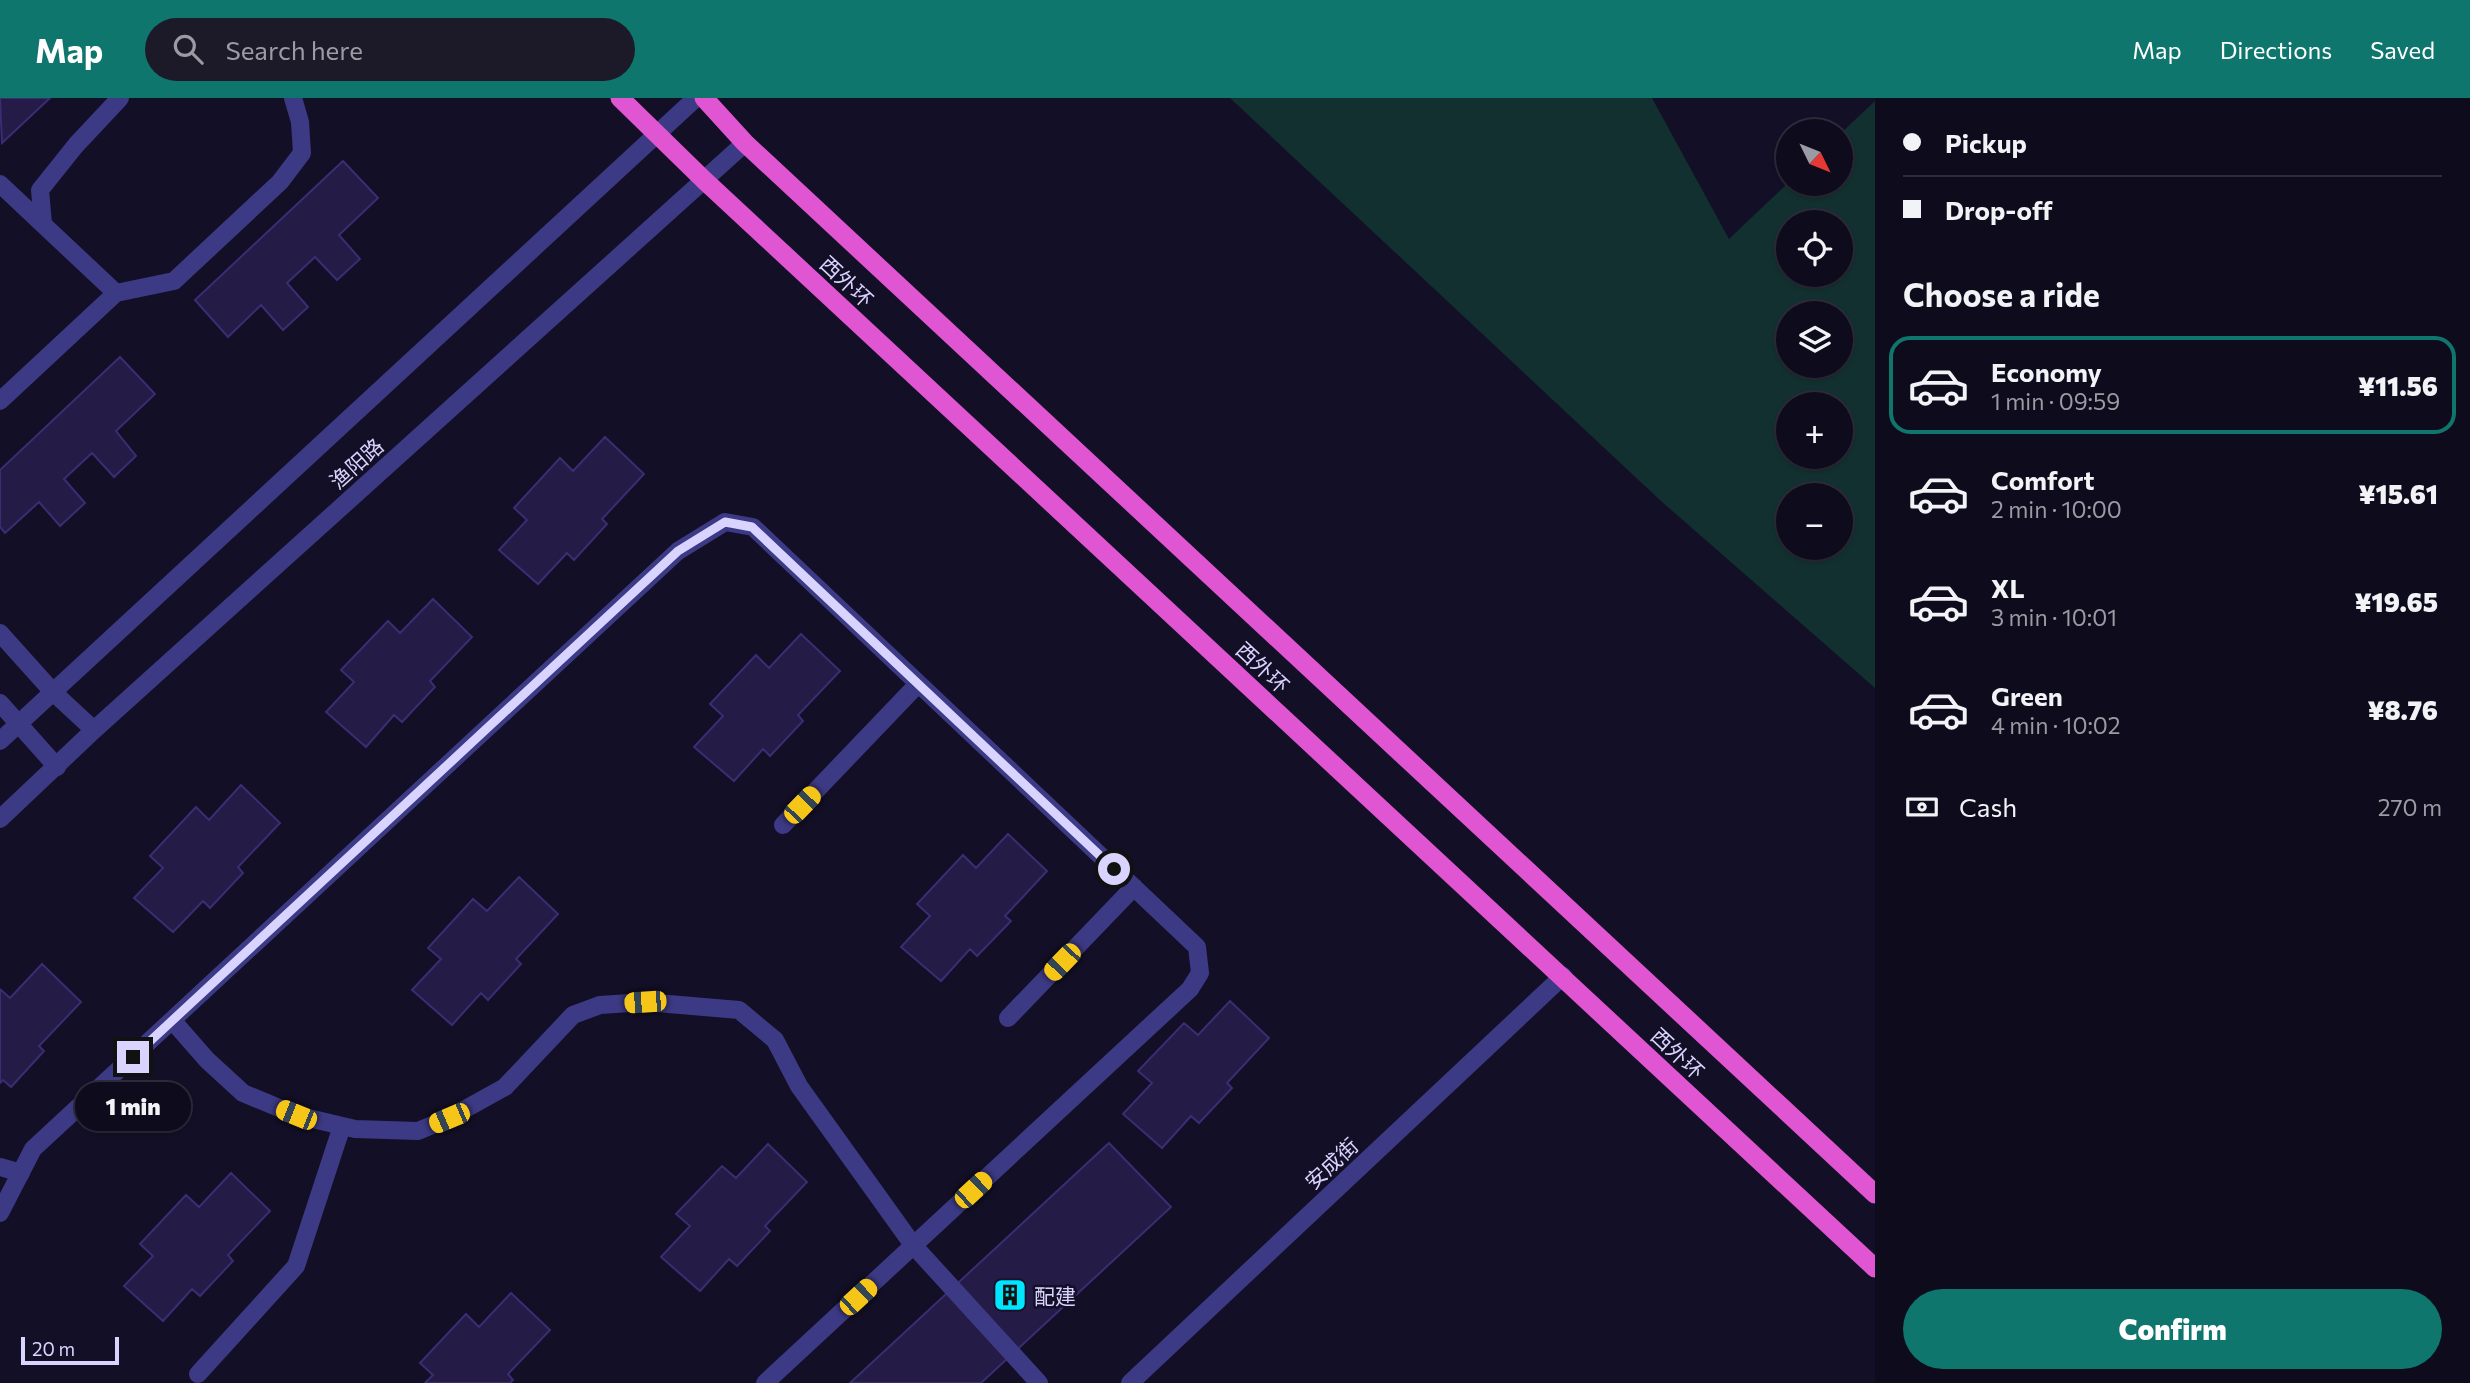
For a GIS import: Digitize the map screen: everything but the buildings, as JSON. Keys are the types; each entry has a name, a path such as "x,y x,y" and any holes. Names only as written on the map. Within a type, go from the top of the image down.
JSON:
{"highway":[{"name":"西外环","path":"620,98 704,180 1875,1268"},
{"name":"西外环","path":"704,98 745,143 1875,1194"}],"street":[{"path":"43,223 40,190 76,145 120,98"},
{"path":"0,401 116,293 174,281 280,182 302,153 300,121 293,98"},
{"name":"渔阳路","path":"0,741 696,98"},
{"name":"渔阳路","path":"0,819 94,730 745,143"},
{"path":"0,184 116,293"},
{"path":"0,1213 33,1149 678,551 725,522 752,527 1197,947 1200,973 1190,989 765,1383"},
{"path":"0,633 53,692 94,730"},
{"path":"783,825 918,684"},
{"path":"0,703 57,767"},
{"path":"1008,1018 1134,887"},
{"name":"安成街","path":"1130,1383 1563,976"},
{"path":"173,1020 207,1060 243,1094 296,1115 355,1129 418,1131 449,1118 505,1087 573,1015 600,1005 645,1002 739,1010 775,1040 799,1086 914,1245 1039,1383"},
{"path":"198,1374 296,1266 342,1126"},
{"path":"0,1167 21,1172"}],"green space":[{"path":"1230,98 1652,98 1729,239 1776,194 1853,196 1853,122 1875,101 1875,688 1661,501"}],"place":[{"name":"配建","path":"1010,1295"}],"route":[{"path":"133,1057 678,551 725,522 752,527 1114,869"}]}
